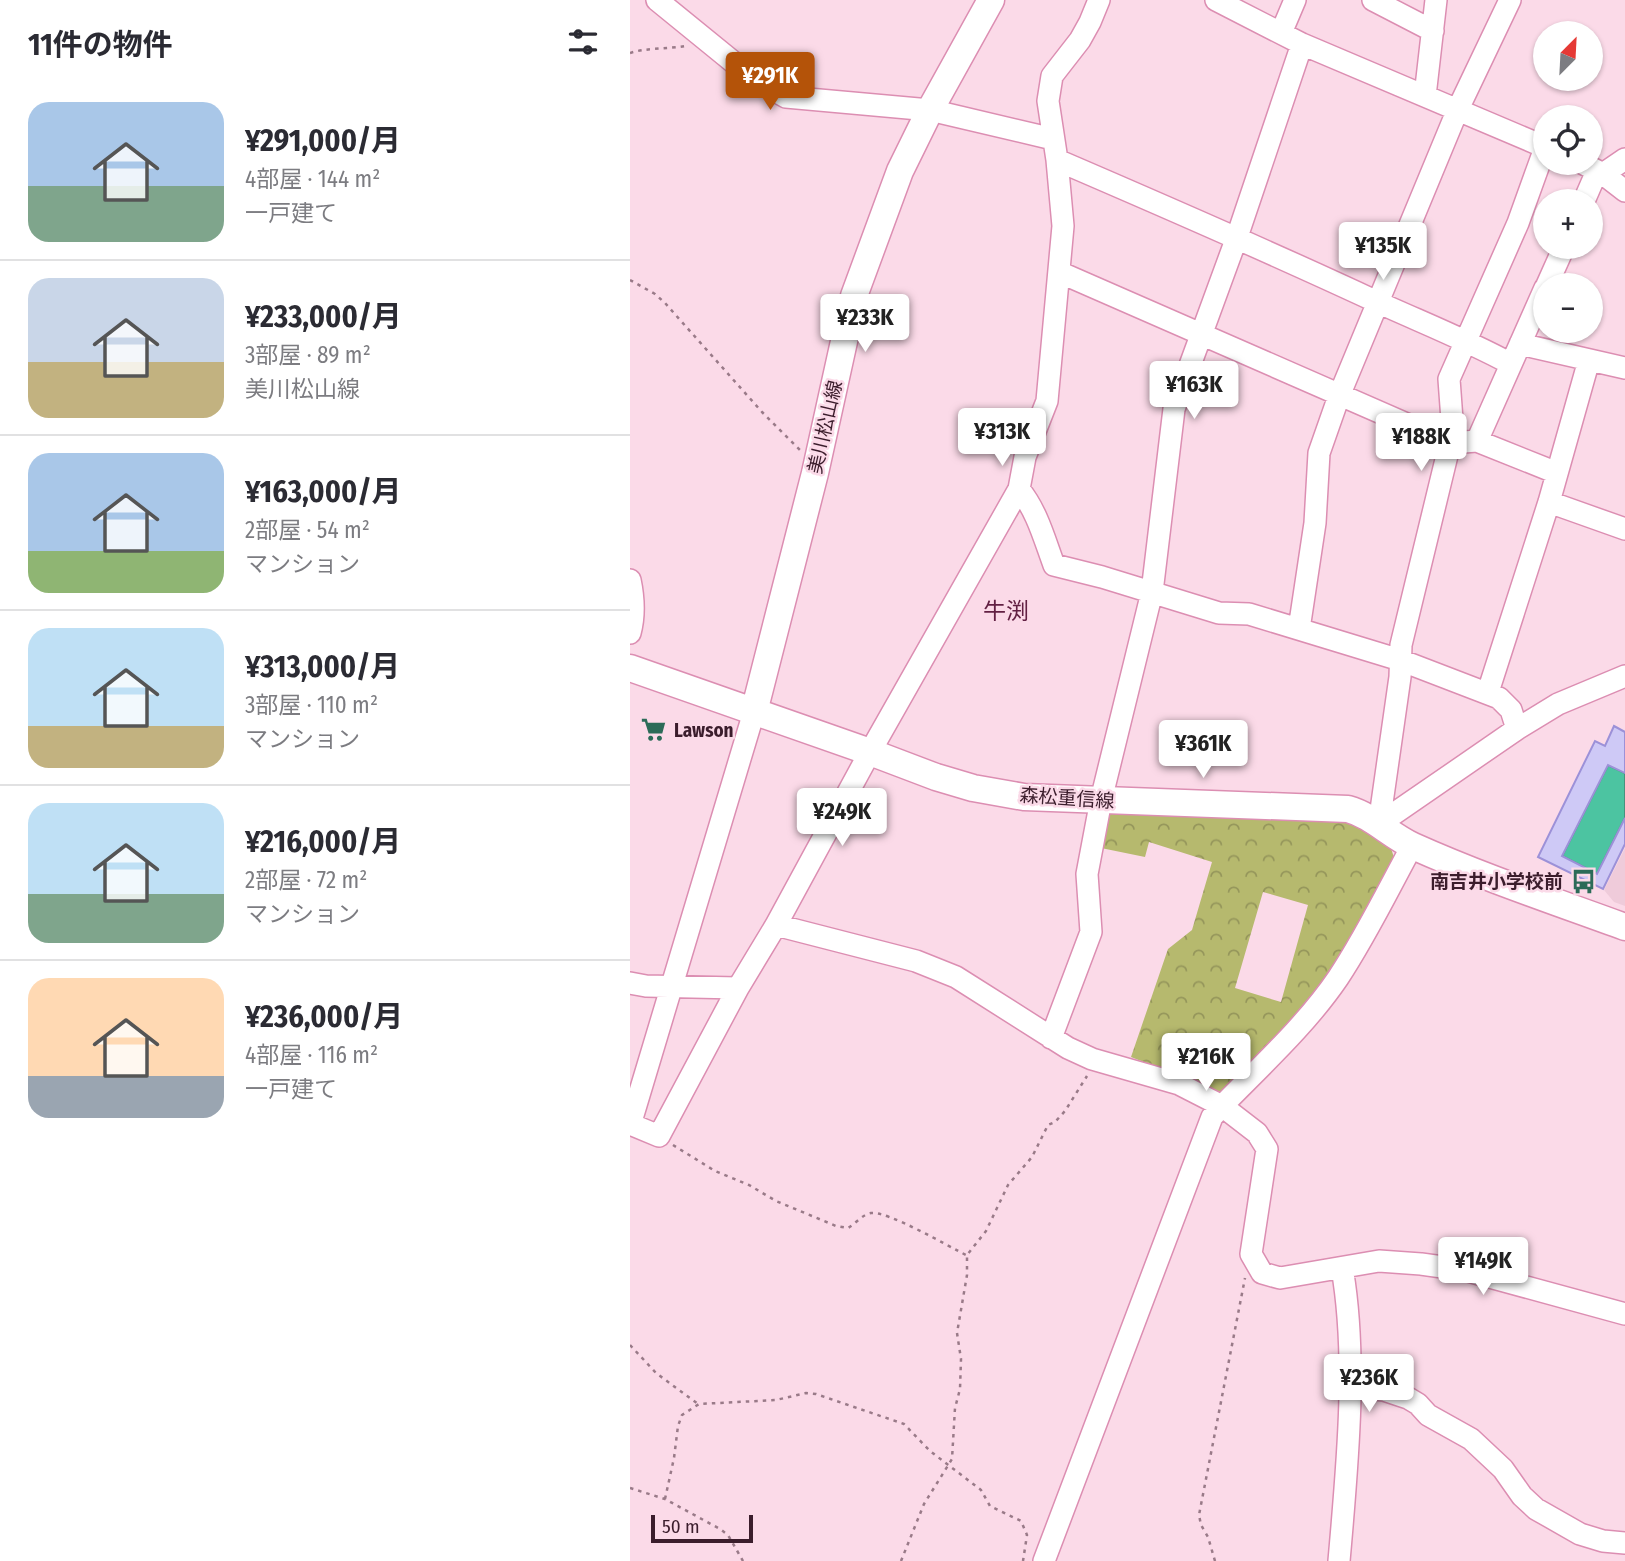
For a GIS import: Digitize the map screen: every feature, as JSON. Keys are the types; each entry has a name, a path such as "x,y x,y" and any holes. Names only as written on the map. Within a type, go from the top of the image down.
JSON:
{"main road":[{"name":"美川松山線","path":"754,712 817,464 854,296 900,171 930,110 991,0"},
{"name":"森松重信線","path":"630,668 973,788 1024,797 1348,809 1363,814 1394,837 1412,846 1490,878 1625,927"}],"street":[{"path":"657,0 754,79 786,97 930,110 1053,139"},
{"path":"754,712 630,1125 659,1136 738,988 776,925 870,752 1019,489 1025,457 1046,401 1063,226 1048,101 1052,76 1080,40 1099,0"},
{"path":"1216,0 1302,44 1533,142"},
{"path":"1281,33 1295,0"},
{"path":"1373,0 1433,31"},
{"path":"1425,96 1436,0"},
{"path":"1299,629 1315,523 1319,453 1339,396 1458,109 1510,0"},
{"path":"1051,1038 1091,932 1087,874 1101,800 1152,592 1174,410 1237,237 1302,44"},
{"path":"1603,166 1625,159"},
{"path":"1057,160 1237,237 1465,340 1511,364"},
{"path":"1379,824 1400,677 1401,645 1450,443 1452,419 1449,379 1518,223 1535,175"},
{"path":"1602,175 1625,191"},
{"path":"1059,272 1450,443 1477,441 1557,473"},
{"path":"1477,441 1533,316"},
{"path":"1520,344 1625,368"},
{"path":"1488,692 1549,502 1589,360"},
{"path":"1019,489 1028,500 1040,525 1054,565 1219,613 1249,614 1400,660 1499,698 1511,709 1517,729"},
{"path":"1549,502 1625,529"},
{"path":"630,580 634,597 634,620 630,634"},
{"path":"1379,824 1558,704 1625,676"},
{"path":"1044,1561 1212,1117 1300,1026 1337,979 1363,938 1412,846"},
{"path":"776,925 916,961 956,977 1051,1038 1092,1059 1179,1084 1223,1106 1257,1133 1267,1149 1251,1254 1262,1273 1280,1278 1379,1261 1421,1264 1464,1270 1625,1314"},
{"path":"630,983 646,986 738,988"},
{"path":"1339,1561 1349,1387 1348,1304 1342,1268"},
{"path":"1349,1387 1384,1390 1408,1398 1428,1415 1471,1439 1503,1469 1535,1509 1580,1534 1602,1541 1625,1543"}],"path":[{"path":"630,53 710,43"},
{"path":"630,280 665,303 762,412 817,464"},
{"path":"901,1561 924,1504 953,1459 961,1359 957,1333 967,1275 967,1255 986,1231 1008,1185 1032,1157 1048,1125 1055,1122 1081,1089 1092,1059"},
{"path":"659,1136 715,1171 836,1226 848,1227 874,1213 904,1224 967,1255"},
{"path":"1215,1561 1199,1515 1251,1254"},
{"path":"630,1345 656,1373 699,1404"},
{"path":"665,1499 682,1415 699,1404 776,1400 806,1392 904,1424 948,1466 981,1490 994,1509 1021,1521 1027,1535 1023,1561"},
{"path":"630,1488 665,1499 728,1535 743,1561"}],"shaded area":[{"path":"1608,765 1625,773 1625,818 1597,874 1562,856"},
{"path":"1625,848 1625,906 1614,902 1604,890"}],"green space":[{"path":"1108,811 1342,817 1390,845 1396,864 1329,974 1293,1021 1220,1096 1189,1080 1131,1057 1168,949 1192,930 1212,862 1149,842 1145,857 1101,848","holes":["1263,892 1308,905 1281,1002 1235,988"]}],"building":[{"path":"1614,726 1625,732 1625,773 1608,765 1562,856 1597,874 1625,818 1625,844 1603,889 1538,857 1595,741 1605,746"}],"place":[{"name":"Lawson","path":"654,730"},
{"name":"南吉井小学校前","path":"1583,881"}],"district":[{"name":"牛渕","path":"1006,611"}]}
